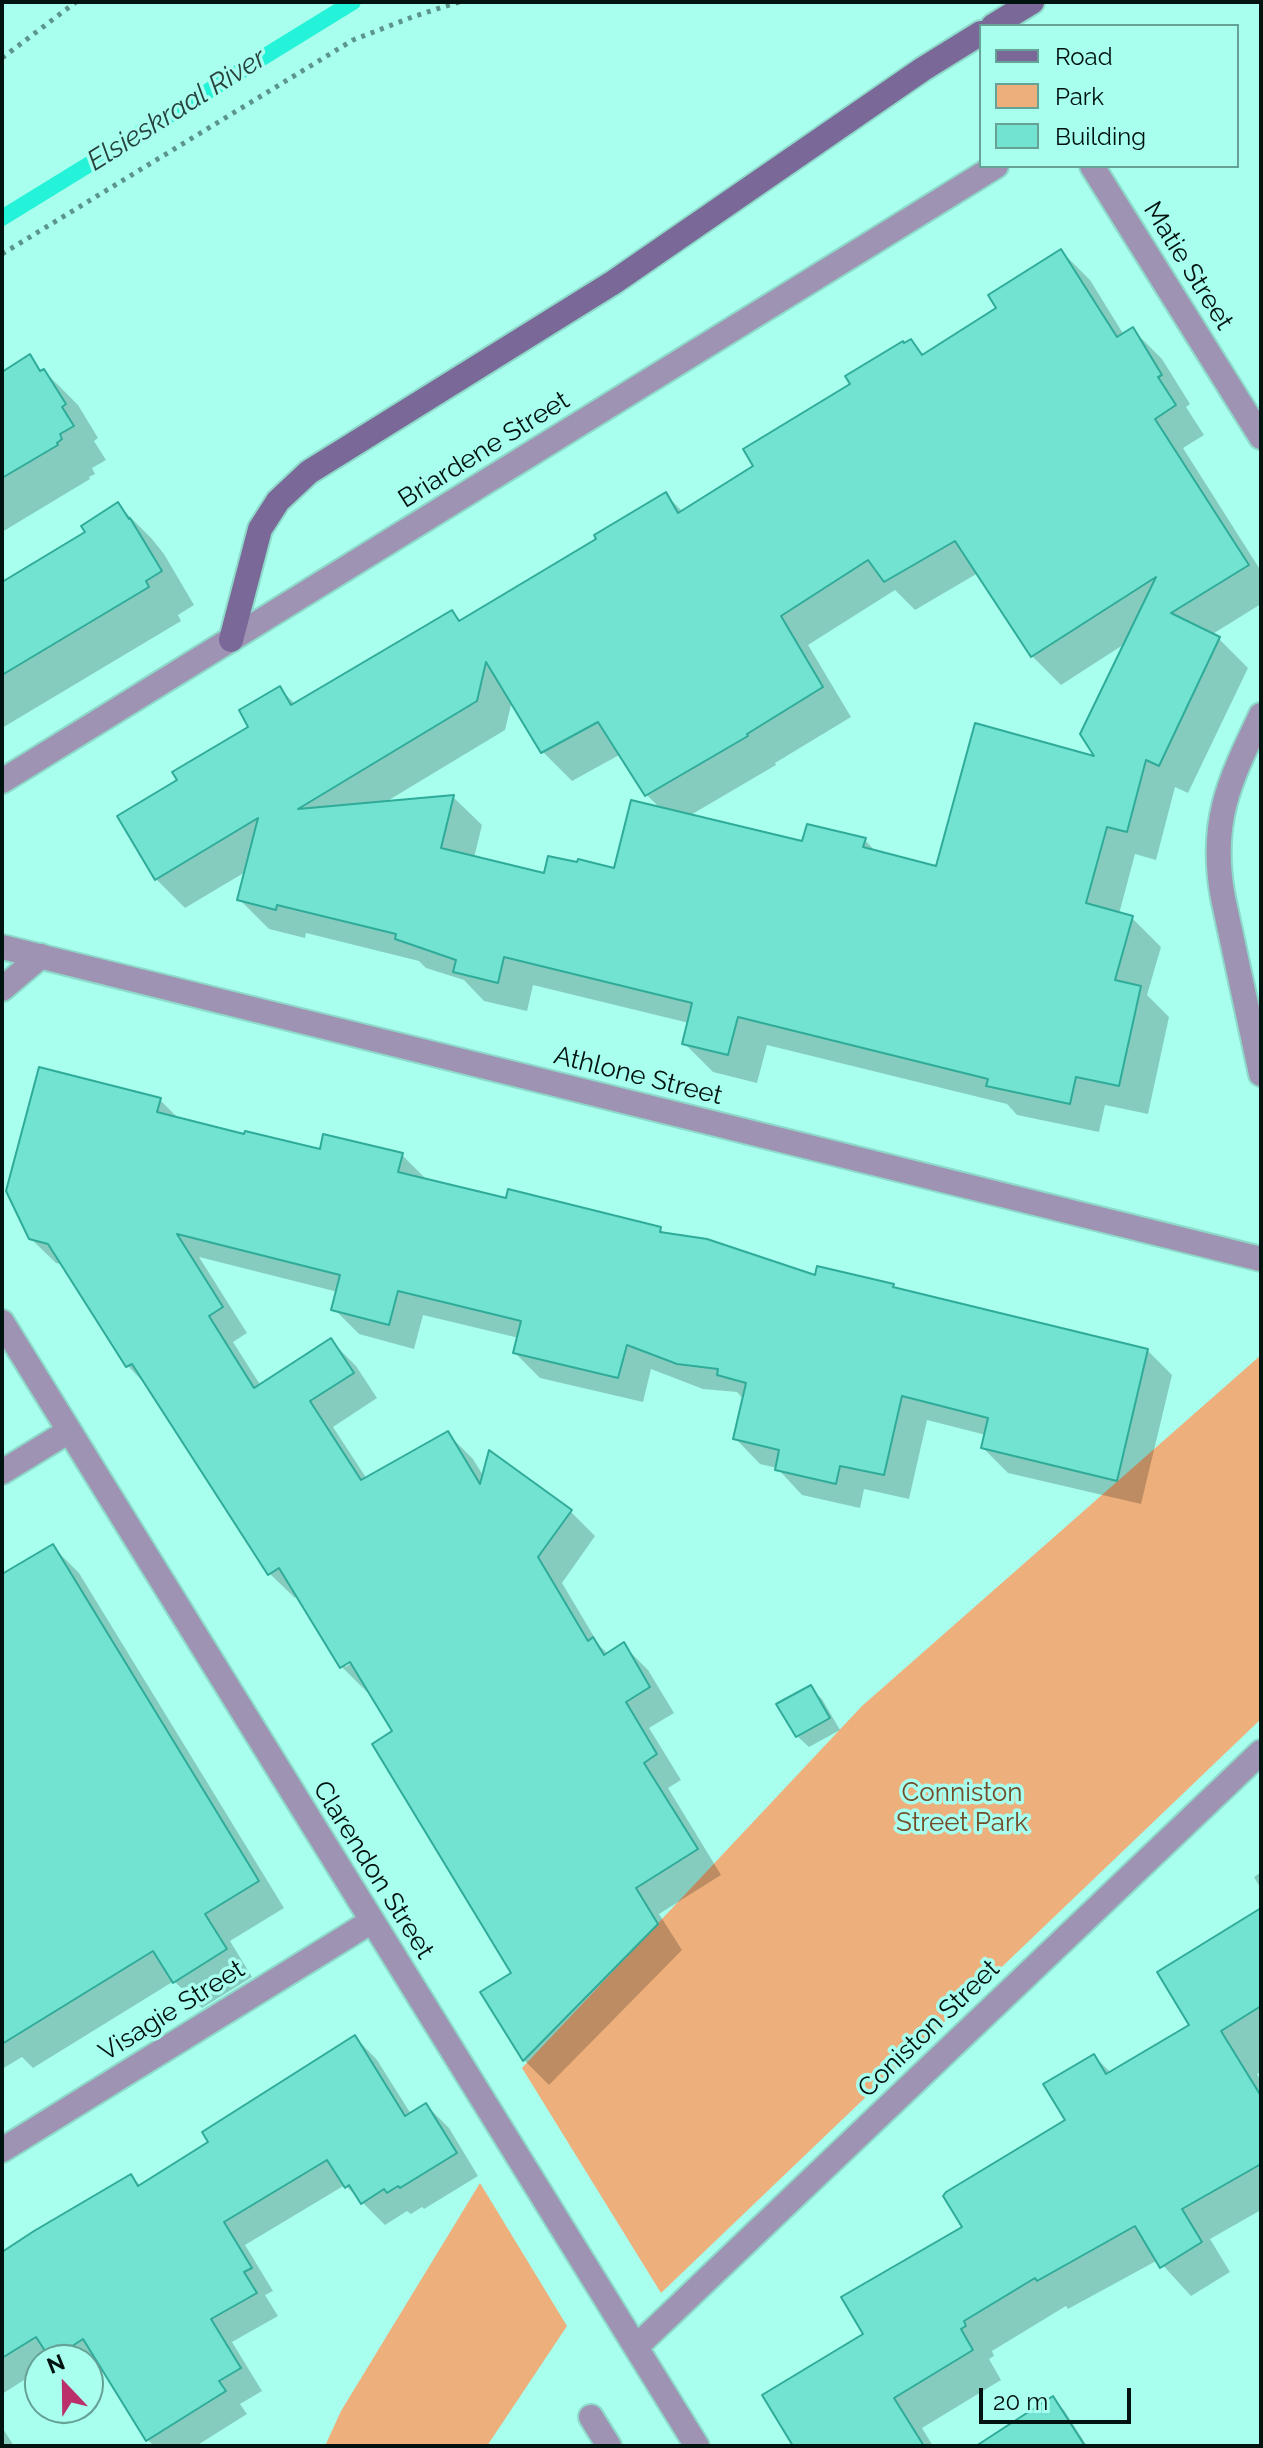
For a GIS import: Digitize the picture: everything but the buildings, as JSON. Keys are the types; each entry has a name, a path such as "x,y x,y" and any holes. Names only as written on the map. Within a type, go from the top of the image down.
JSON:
{"main road":[{"path":"996,24 1032,2"},
{"path":"231,640 260,529 278,501 309,472 614,282 923,69 979,34"}],"street":[{"name":"Briardene Street","path":"2,781 993,168"},
{"name":"Matie Street","path":"1093,168 1261,437"},
{"path":"1261,715 1223,803 1218,842 1218,870 1223,898 1261,1074"},
{"name":"Athlone Street","path":"2,947 1261,1259"},
{"path":"2,989 41,956"},
{"name":"Clarendon Street","path":"2,1322 697,2446"},
{"path":"2,1472 69,1431"},
{"name":"Coniston Street","path":"636,2347 1261,1752"},
{"name":"Visagie Street","path":"2,2150 372,1921"},
{"path":"591,2417 609,2446"}],"path":[{"path":"2,58 76,2"},
{"path":"2,254 353,40 459,2"}],"green space":[{"name":"Conniston Street Park","path":"1261,1355 1261,1719 661,2293 522,2068 862,1706"},
{"path":"480,2183 567,2326 487,2446 325,2446 341,2411"}],"waterway":[{"name":"Elsieskraal River","path":"2,218 353,2"}]}
